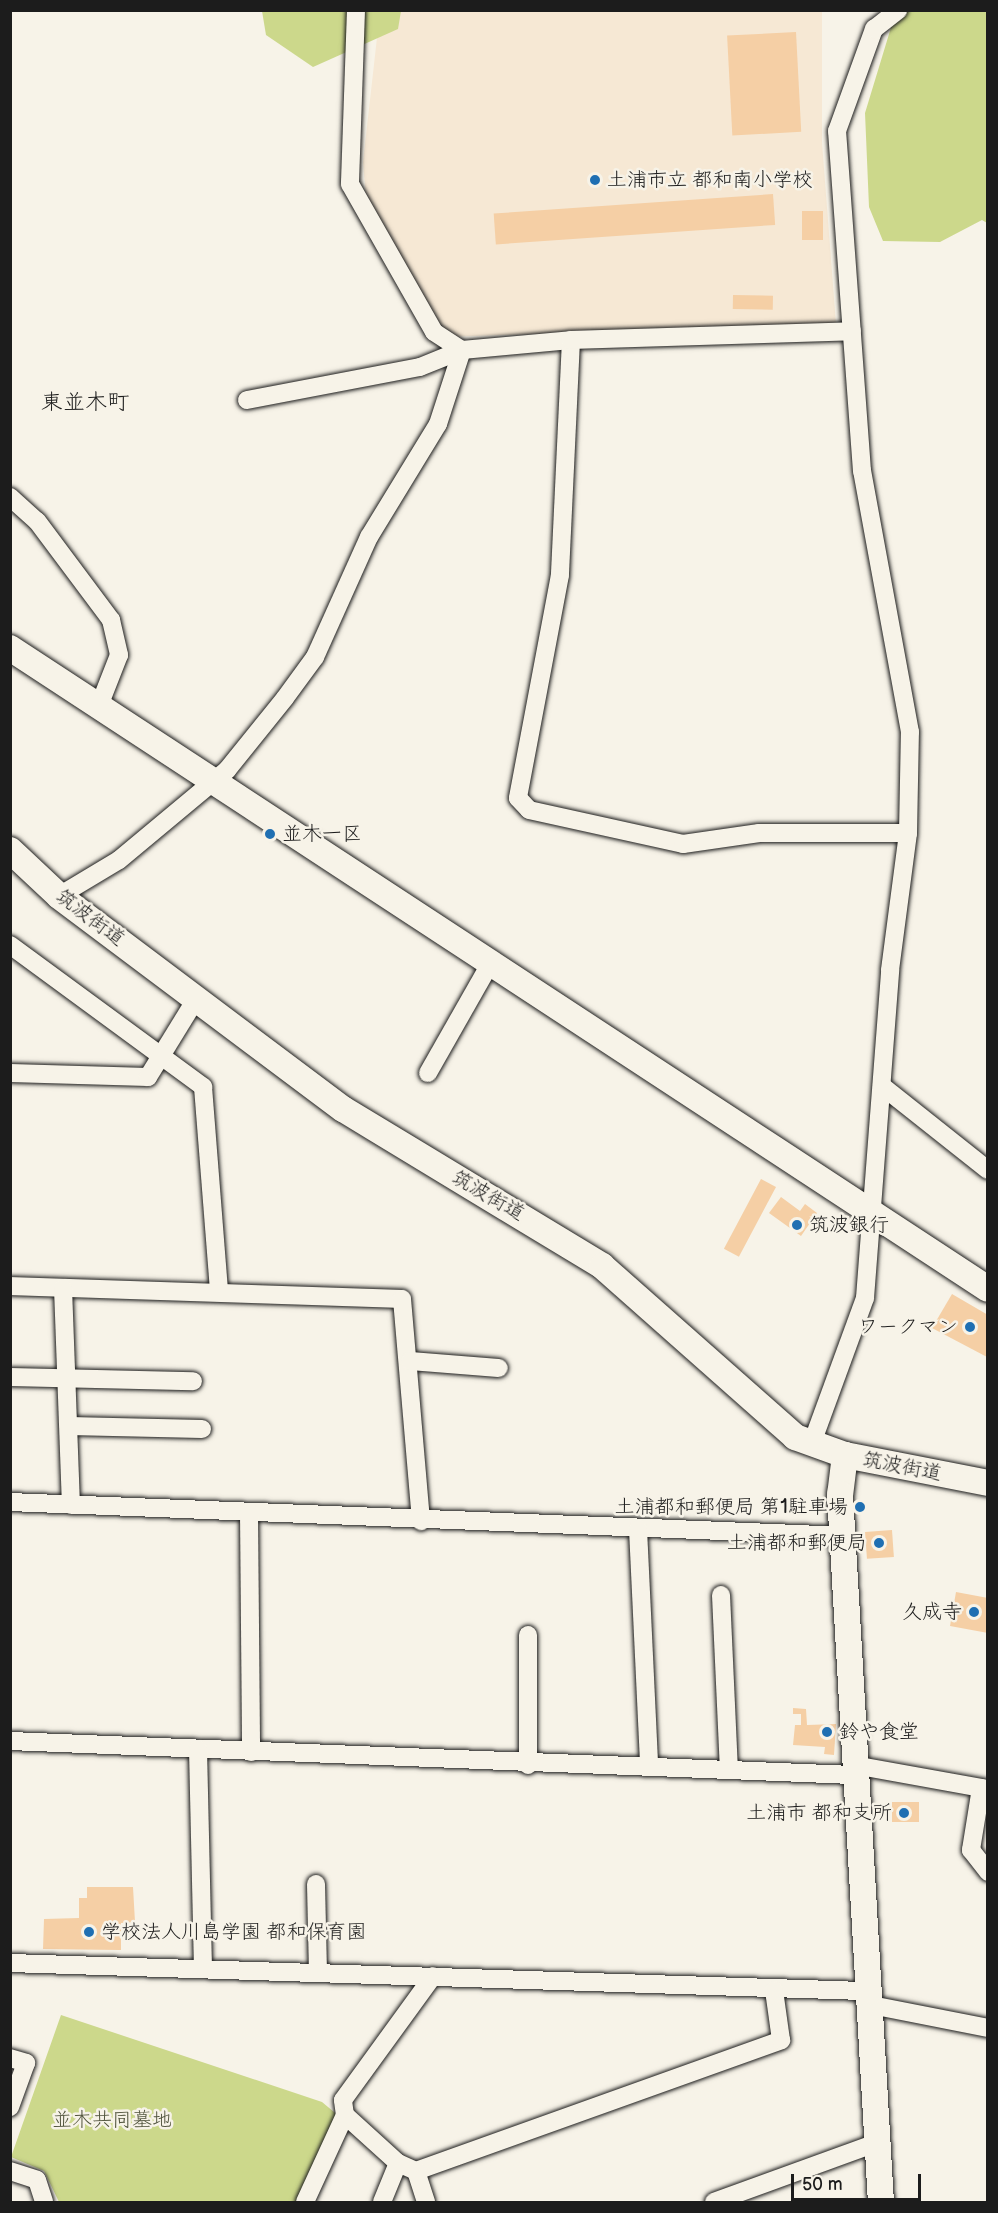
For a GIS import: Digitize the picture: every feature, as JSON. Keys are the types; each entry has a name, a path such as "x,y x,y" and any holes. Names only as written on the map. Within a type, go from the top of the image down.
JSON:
{"street":[{"path":"356,10 350,184 434,332 462,350"},
{"path":"812,1443 865,1298 890,970 908,833 910,732 905,679 862,471 837,131 874,29 898,10"},
{"path":"247,400 420,367 462,350 570,340 852,331"},
{"path":"570,340 560,575 518,798 529,810 683,844 759,833 908,833"},
{"path":"59,896 119,860 211,780 250,743 315,657 369,537 438,424 462,350"},
{"path":"10,497 37,521 111,621 119,656 99,706"},
{"path":"10,648 987,1289"},
{"name":"筑波街道","path":"10,850 59,896 343,1109 602,1266 771,1420 812,1443 845,1455 987,1483"},
{"path":"10,945 160,1050 203,1087 219,1291"},
{"path":"428,1073 491,962"},
{"path":"10,1073 148,1077 160,1050 196,999"},
{"path":"882,1086 987,1170"},
{"path":"10,1286 219,1291 402,1299 410,1361 421,1521"},
{"path":"63,1288 71,1505"},
{"path":"410,1361 499,1368"},
{"path":"10,1377 193,1381"},
{"path":"69,1426 202,1429"},
{"path":"845,1455 840,1487 866,1998 881,2202"},
{"path":"10,1502 421,1521 844,1536"},
{"path":"249,1512 251,1752"},
{"path":"638,1528 649,1766"},
{"path":"721,1594 729,1769"},
{"path":"528,1635 528,1765"},
{"path":"10,1741 528,1765 854,1770 984,1788 971,1850 987,1872"},
{"path":"198,1749 203,1968"},
{"path":"316,1884 318,1972"},
{"path":"10,1963 433,1976 774,1990 866,1998 987,2028"},
{"path":"305,2202 345,2115 343,2100 433,1976"},
{"path":"345,2115 398,2163 416,2171 781,2040 774,1990"},
{"path":"10,2058 26,2063 10,2107"},
{"path":"714,2202 876,2143"},
{"path":"382,2202 398,2163"},
{"path":"10,2171 37,2180 44,2202"},
{"path":"416,2171 426,2202"}],"shaded area":[{"name":"土浦市立 都和南小学校","path":"380,11 822,11 822,143 836,324 445,337 366,197 363,162"}],"green space":[{"path":"262,11 401,11 398,29 313,67 266,35"},
{"path":"896,11 987,11 987,223 982,220 940,242 883,241 869,207 865,113"},
{"name":"並木共同墓地","path":"61,2015 322,2102 340,2117 300,2202 59,2202 44,2171 11,2157"}],"building":[{"path":"796,32 801,132 732,135 727,36"},
{"path":"773,194 775,225 496,244 494,214"},
{"path":"802,211 823,211 823,240 802,240"},
{"path":"733,295 773,296 773,310 733,309"},
{"path":"761,1179 776,1187 739,1257 724,1249"},
{"name":"筑波銀行","path":"781,1197 800,1211 805,1204 817,1213 801,1236 769,1213"},
{"path":"952,1294 988,1315 987,1357 932,1328"},
{"path":"892,1530 894,1557 867,1559 865,1532"},
{"path":"956,1592 988,1598 988,1633 950,1626"},
{"path":"793,1708 806,1709 807,1725 836,1724 834,1755 824,1754 825,1747 793,1745 795,1725 801,1725 801,1714 793,1714"},
{"path":"892,1802 919,1802 919,1822 892,1822"},
{"path":"87,1887 133,1887 135,1922 121,1923 121,1950 43,1949 44,1919 79,1918 79,1898 87,1898"}],"place":[{"name":"土浦市立 都和南小学校","path":"595,180"},
{"name":"並木一区","path":"270,834"},
{"name":"筑波銀行","path":"797,1225"},
{"name":"ワークマン","path":"970,1327"},
{"name":"土浦都和郵便局 第1駐車場","path":"860,1507"},
{"name":"土浦都和郵便局","path":"879,1543"},
{"name":"久成寺","path":"974,1612"},
{"name":"鈴や食堂","path":"827,1732"},
{"name":"土浦市 都和支所","path":"904,1813"},
{"name":"学校法人川島学園 都和保育園","path":"89,1932"}],"district":[{"name":"東並木町","path":"85,403"}]}
